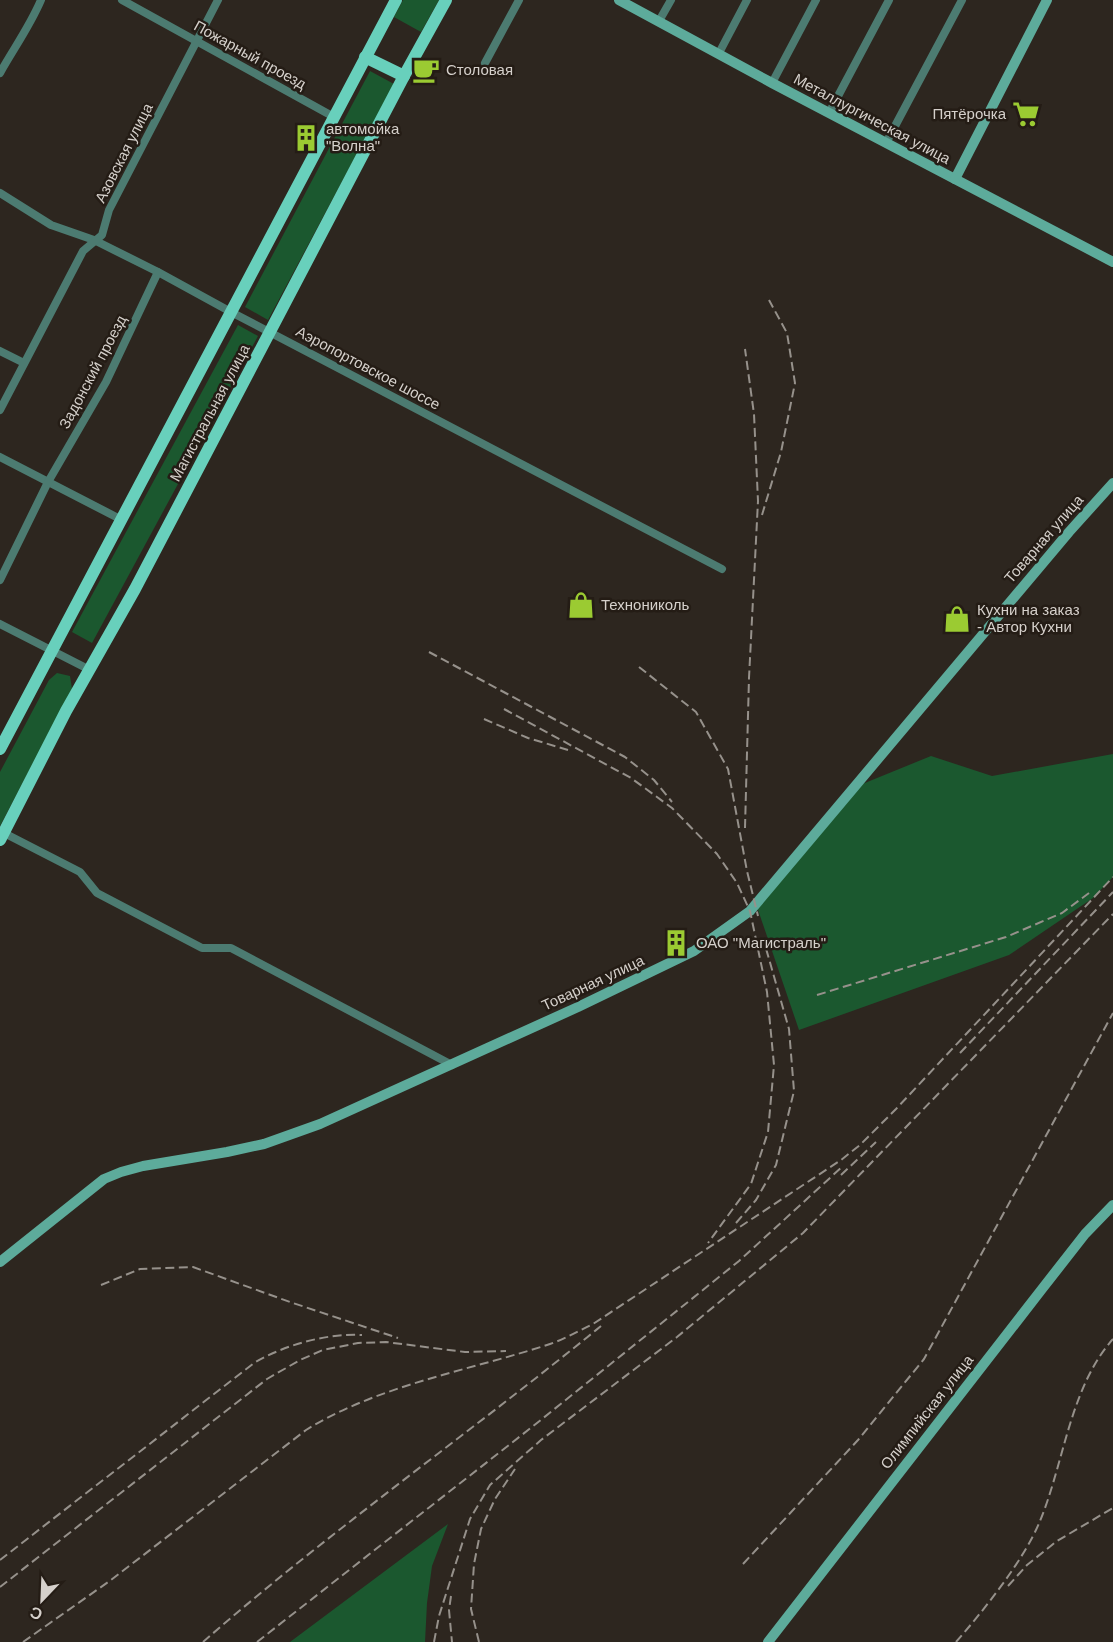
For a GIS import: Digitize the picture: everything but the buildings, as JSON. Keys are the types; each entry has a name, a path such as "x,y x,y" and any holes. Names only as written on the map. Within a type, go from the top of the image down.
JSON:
{"main road":[{"name":"Магистральная улица","path":"0,749 396,0"},
{"name":"Магистральная улица","path":"2,836 446,0"},
{"path":"365,57 404,76"}],"street":[{"path":"0,73 16,44 28,29 41,0"},
{"name":"Пожарный проезд","path":"122,0 334,117"},
{"name":"Азовская улица","path":"0,410 83,251 102,235 109,210 218,0"},
{"path":"485,63 519,0"},
{"name":"Металлургическая улица","path":"619,0 772,83 1113,261"},
{"path":"659,21 671,0"},
{"path":"719,53 747,0"},
{"path":"772,83 816,0"},
{"path":"829,113 889,0"},
{"path":"886,143 962,0"},
{"path":"955,179 1047,0"},
{"name":"Аэропортовское шоссе","path":"0,193 51,225 94,240 158,272 722,569"},
{"name":"Задонский проезд","path":"0,580 48,482 106,382 158,272"},
{"path":"0,351 24,363"},
{"path":"0,457 122,520"},
{"name":"Товарная улица","path":"0,1262 104,1179 143,1166 264,1144 320,1124 578,1007 694,951 750,911 1069,532 1113,483"},
{"path":"0,624 90,670"},
{"path":"2,836 80,872 97,893 202,948 231,948 452,1065"},
{"name":"Олимпийская улица","path":"768,1642 1085,1234 1113,1204"}],"green space":[{"path":"403,0 439,0 421,32 394,17"},
{"path":"370,71 394,84 268,320 245,307"},
{"path":"238,325 258,336 92,643 72,632"},
{"path":"57,673 70,676 72,689 0,826 0,772 49,680"},
{"path":"1113,754 1113,877 1093,898 1009,955 799,1030 756,904 855,787 931,756 992,776"},
{"path":"448,1524 432,1566 425,1642 290,1642"}],"railway":[{"path":"762,515 781,452 795,383 787,333 769,300"},
{"path":"745,349 754,414 758,501 749,678 745,828"},
{"path":"429,652 625,757 654,780 672,802"},
{"path":"639,667 696,712 728,769 758,916"},
{"path":"504,709 631,778 672,808 717,854 737,883 750,911 767,992 774,1065 768,1132 751,1184 708,1243"},
{"path":"484,719 528,738 568,750"},
{"path":"23,1642 111,1580 306,1430 363,1401 424,1380 547,1345 593,1324 841,1160 860,1145 896,1109 1113,877"},
{"path":"960,1053 1113,892"},
{"path":"817,995 1006,937 1062,913 1089,893"},
{"path":"434,1642 439,1616 470,1519 490,1485 541,1440 677,1337 803,1233 1113,914"},
{"path":"736,1223 756,1200 776,1165 794,1091 789,1029 765,945"},
{"path":"743,1564 858,1440 924,1359 1113,1013"},
{"path":"841,1175 876,1142"},
{"path":"257,1642 532,1427 739,1261 843,1166"},
{"path":"101,1285 140,1269 193,1267 398,1338"},
{"path":"203,1642 301,1560 601,1326"},
{"path":"0,1560 254,1363 292,1346 320,1338 362,1335"},
{"path":"956,1642 1002,1584 1033,1536 1048,1498 1077,1402 1099,1358 1113,1339"},
{"path":"0,1587 267,1379 300,1360 323,1350 358,1343 386,1342 465,1352 506,1351"},
{"path":"479,1642 471,1609 474,1564 481,1529 495,1499 515,1469"},
{"path":"1008,1586 1027,1565 1057,1541 1113,1508"},
{"path":"451,1596 449,1610 452,1642"}],"place":[{"name":"Столовая","path":"426,70"},
{"name":"Пятёрочка","path":"1026,114"},
{"name":"автомойка \"Волна\"","path":"306,138"},
{"name":"Технониколь","path":"581,605"},
{"name":"Кухни на заказ - Автор Кухни","path":"957,619"},
{"name":"ОАО \"Магистраль\"","path":"676,943"}]}
